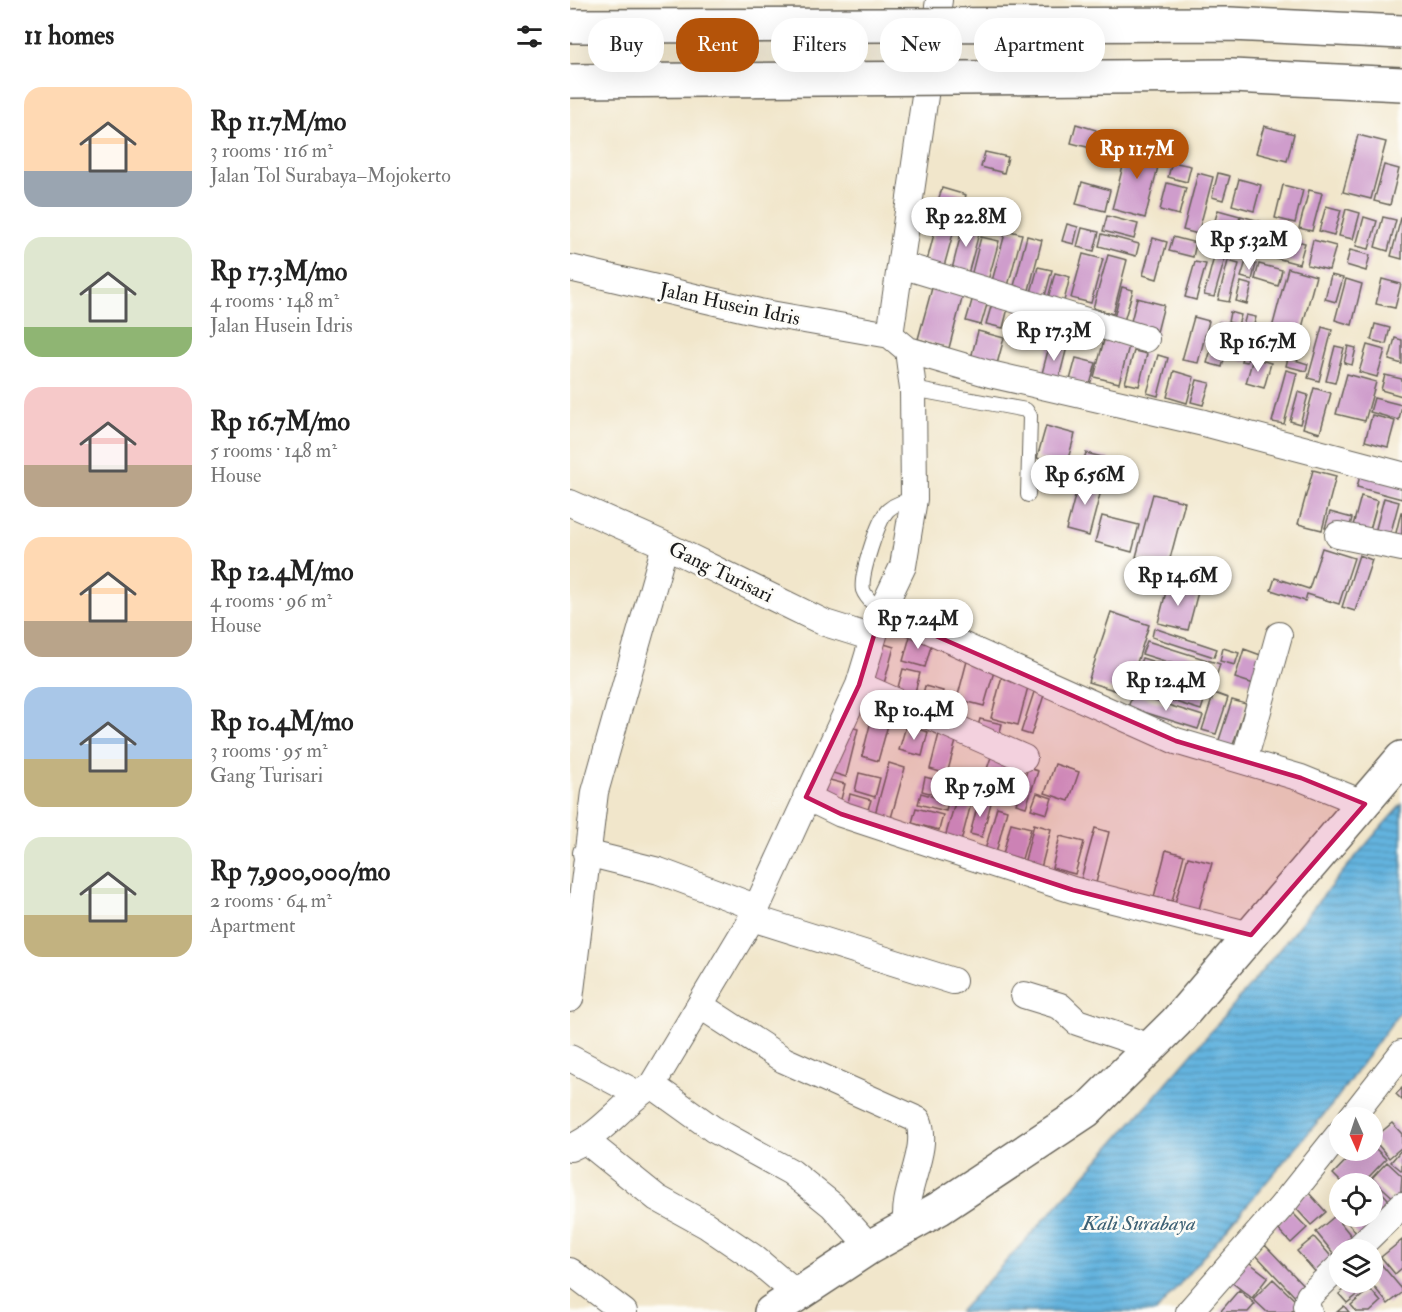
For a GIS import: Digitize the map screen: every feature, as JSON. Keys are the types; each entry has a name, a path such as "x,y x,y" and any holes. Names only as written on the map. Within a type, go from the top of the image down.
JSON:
{"main road":[{"path":"570,26 1230,24 1402,32"},
{"path":"570,81 1232,76 1402,84"},
{"path":"785,1303 870,1247 1058,1131 1086,1111 1176,1022 1328,841 1365,804 1402,758"}],"street":[{"path":"785,1303 753,1257 706,1225 657,1198 578,1145 645,1089 701,1006 753,912 859,685 881,612 903,566 914,499 913,389 899,343 901,265 939,0"},
{"path":"901,265 1146,339"},
{"name":"Jalan Husein Idris","path":"570,268 899,343 990,374 1204,423 1402,475"},
{"name":"Gang Turisari","path":"570,503 665,545 825,623 873,638"},
{"path":"1338,535 1402,548"},
{"path":"570,999 595,792 665,545"},
{"path":"881,612 916,625 1176,741 1301,778 1365,804"},
{"path":"1244,761 1279,635"},
{"path":"859,685 1024,758"},
{"path":"806,797 842,814 1073,890 1251,935"},
{"path":"586,853 659,872 753,912 953,981"},
{"path":"1024,995 1060,1006 1077,1022 1151,1047"},
{"path":"701,1006 784,1060 918,1120 922,1138 906,1204 907,1226"},
{"path":"1360,1107 1402,1053"},
{"path":"570,1058 645,1089 791,1172 832,1205 870,1247"},
{"path":"1189,1312 1281,1207 1329,1147"},
{"path":"1367,1239 1402,1205"},
{"path":"570,1271 624,1312"},
{"path":"1309,1312 1306,1306 1309,1296 1329,1277"}],"lane":[{"path":"913,389 1026,410 1030,416 1028,495"},
{"path":"881,612 864,593 862,584 878,525 887,511 897,503 914,499"}],"highlighted area":[{"path":"881,612 1176,741 1301,778 1365,804 1251,935 1073,890 841,814 806,797 859,685"}],"water":[{"name":"Kali Surabaya","path":"1402,804 1402,1009 1332,1105 1156,1312 959,1312 1172,1076"}],"building":[{"path":"1076,124 1096,130 1091,148 1071,143"},
{"path":"1264,126 1294,134 1287,161 1256,153"},
{"path":"1358,135 1386,142 1371,199 1343,192"},
{"path":"1129,143 1162,151 1145,218 1112,209"},
{"path":"985,152 1008,157 1004,173 981,167"},
{"path":"1172,162 1191,166 1187,182 1168,177"},
{"path":"1384,165 1399,169 1390,205 1374,201"},
{"path":"1198,173 1213,177 1198,234 1183,230"},
{"path":"1218,173 1230,176 1223,200 1212,197"},
{"path":"1239,179 1261,185 1254,211 1232,205"},
{"path":"1082,182 1110,190 1105,211 1076,204"},
{"path":"1167,183 1186,188 1179,215 1160,210"},
{"path":"1283,185 1303,190 1295,223 1275,218"},
{"path":"942,188 966,195 960,218 935,211"},
{"path":"1309,190 1322,193 1312,231 1299,228"},
{"path":"1326,206 1341,210 1334,235 1319,231"},
{"path":"1346,209 1360,213 1353,239 1339,236"},
{"path":"1218,210 1240,216 1231,247 1209,241"},
{"path":"1107,216 1138,224 1134,239 1103,231"},
{"path":"1241,216 1263,222 1260,233 1238,227"},
{"path":"1364,217 1377,221 1369,249 1356,246"},
{"path":"1383,217 1396,220 1388,251 1375,247"},
{"path":"1402,218 1402,259 1391,256"},
{"path":"964,222 981,226 968,274 952,269"},
{"path":"1067,224 1078,227 1074,244 1062,241"},
{"path":"936,226 954,230 943,270 926,265"},
{"path":"1082,228 1099,232 1094,251 1077,247"},
{"path":"1006,230 1022,234 1008,286 992,281"},
{"path":"1238,231 1257,236 1253,250 1234,245"},
{"path":"1266,231 1273,233 1267,255 1260,253"},
{"path":"1102,234 1139,244 1136,256 1099,246"},
{"path":"1027,236 1042,240 1029,290 1014,286"},
{"path":"1278,236 1305,243 1299,264 1272,257"},
{"path":"981,237 999,241 986,288 969,284"},
{"path":"1173,237 1196,243 1193,257 1169,251"},
{"path":"1153,238 1167,242 1157,279 1143,275"},
{"path":"1313,240 1336,246 1329,270 1307,265"},
{"path":"1350,250 1370,255 1366,271 1346,265"},
{"path":"1215,253 1226,255 1214,297 1204,295"},
{"path":"1083,254 1103,259 1091,303 1071,298"},
{"path":"1108,255 1127,260 1113,314 1093,308"},
{"path":"1228,261 1239,264 1229,302 1218,300"},
{"path":"1246,261 1256,264 1252,280 1241,277"},
{"path":"1195,262 1206,264 1196,300 1185,297"},
{"path":"1259,264 1282,270 1278,286 1255,279"},
{"path":"1038,267 1052,270 1043,303 1029,300"},
{"path":"1288,268 1316,276 1300,335 1272,328"},
{"path":"1055,273 1070,277 1062,309 1046,305"},
{"path":"1331,275 1343,278 1336,302 1325,299"},
{"path":"1346,279 1362,284 1352,325 1335,320"},
{"path":"1382,279 1401,284 1395,308 1376,304"},
{"path":"1241,282 1252,285 1247,304 1236,301"},
{"path":"1122,287 1133,290 1122,328 1112,325"},
{"path":"932,288 963,295 949,348 918,339"},
{"path":"973,297 988,301 981,325 966,321"},
{"path":"1137,298 1164,305 1155,340 1128,333"},
{"path":"993,300 1009,304 1003,328 986,324"},
{"path":"1017,309 1044,316 1037,344 1010,337"},
{"path":"1230,312 1241,315 1238,325 1228,322"},
{"path":"1246,315 1256,317 1252,332 1242,330"},
{"path":"1194,317 1209,321 1198,363 1182,360"},
{"path":"1049,318 1062,321 1059,332 1046,328"},
{"path":"1219,322 1233,326 1222,367 1207,363"},
{"path":"1071,323 1091,329 1087,341 1067,335"},
{"path":"1375,324 1390,328 1386,344 1371,340"},
{"path":"1322,327 1332,330 1319,381 1308,378"},
{"path":"978,331 1004,338 997,364 971,358"},
{"path":"1237,334 1243,336 1238,356 1232,355"},
{"path":"1395,338 1402,340 1402,364 1389,360"},
{"path":"1051,339 1068,343 1057,386 1040,381"},
{"path":"1104,340 1129,346 1119,383 1094,377"},
{"path":"1367,345 1385,350 1377,377 1359,372"},
{"path":"1335,346 1344,348 1335,383 1326,381"},
{"path":"1348,346 1356,348 1352,365 1344,363"},
{"path":"1134,351 1147,354 1139,386 1125,383"},
{"path":"1243,353 1249,355 1247,362 1241,361"},
{"path":"1158,355 1168,358 1158,396 1147,393"},
{"path":"1076,358 1096,363 1090,385 1070,380"},
{"path":"1253,358 1271,363 1264,388 1246,383"},
{"path":"1288,358 1308,364 1306,371 1286,366"},
{"path":"1286,370 1297,373 1284,424 1272,422"},
{"path":"1174,371 1194,377 1187,403 1167,397"},
{"path":"1347,374 1376,382 1365,421 1336,414"},
{"path":"1385,375 1402,379 1402,396 1381,390"},
{"path":"1197,380 1210,383 1203,405 1191,402"},
{"path":"1314,388 1331,393 1320,433 1303,428"},
{"path":"1298,392 1308,395 1300,424 1290,421"},
{"path":"1374,398 1402,405 1399,420 1370,412"},
{"path":"1372,415 1395,421 1388,447 1365,441"},
{"path":"1046,426 1075,434 1066,466 1037,458"},
{"path":"1086,453 1110,459 1107,471 1082,465"},
{"path":"1313,470 1336,476 1322,530 1298,524"},
{"path":"1361,472 1402,482 1402,499 1357,487"},
{"path":"1080,477 1103,483 1089,536 1066,530"},
{"path":"1153,494 1185,502 1168,566 1136,557"},
{"path":"1361,496 1378,501 1368,537 1351,533"},
{"path":"1384,498 1399,502 1388,543 1373,540"},
{"path":"1330,512 1352,518 1348,534 1325,528"},
{"path":"1402,512 1402,543 1394,541"},
{"path":"1102,516 1139,525 1132,552 1095,542"},
{"path":"1322,548 1354,558 1339,604 1307,594 1305,601 1271,590 1275,578 1309,589"},
{"path":"1359,555 1372,560 1355,611 1342,607"},
{"path":"1168,584 1198,592 1188,630 1158,623"},
{"path":"1111,612 1149,625 1127,694 1088,682"},
{"path":"1154,628 1217,649 1214,657 1152,637"},
{"path":"911,633 933,639 925,667 903,661"},
{"path":"1147,641 1220,664 1216,677 1142,654"},
{"path":"878,642 894,647 882,691 867,687"},
{"path":"1223,648 1239,653 1235,665 1220,661"},
{"path":"1244,649 1266,657 1257,685 1235,678"},
{"path":"1142,658 1213,680 1208,694 1137,671"},
{"path":"967,661 995,668 984,706 957,699"},
{"path":"903,669 920,673 914,696 897,691"},
{"path":"1002,676 1029,683 1018,725 991,718"},
{"path":"1138,676 1205,698 1201,710 1134,689"},
{"path":"925,686 943,691 937,714 919,709"},
{"path":"1035,689 1045,692 1031,735 1021,732"},
{"path":"1214,693 1228,698 1216,734 1202,730"},
{"path":"1133,694 1203,716 1198,729 1128,707"},
{"path":"1232,700 1246,704 1232,748 1218,743"},
{"path":"980,719 1002,724 997,743 975,737"},
{"path":"871,721 888,725 878,761 862,756"},
{"path":"846,726 858,729 846,777 833,773"},
{"path":"906,726 928,732 922,756 899,750"},
{"path":"941,726 959,730 947,774 930,769"},
{"path":"993,751 1011,757 1005,775 987,769"},
{"path":"889,763 905,768 891,818 875,814"},
{"path":"1055,764 1079,772 1069,801 1045,793"},
{"path":"1028,768 1038,771 1026,807 1016,804"},
{"path":"859,773 880,778 875,797 855,791"},
{"path":"985,776 999,780 995,793 981,789"},
{"path":"925,777 955,785 951,799 922,791"},
{"path":"826,779 845,784 839,807 821,802"},
{"path":"921,793 948,801 946,811 918,804"},
{"path":"1037,793 1052,798 1047,814 1031,809"},
{"path":"850,794 871,800 866,816 846,811"},
{"path":"957,796 972,800 960,845 944,841"},
{"path":"979,800 991,803 982,837 970,834"},
{"path":"997,807 1007,810 996,853 985,850"},
{"path":"916,808 943,815 939,830 912,823"},
{"path":"1011,823 1031,828 1022,859 1003,854"},
{"path":"1034,824 1051,829 1041,868 1024,864"},
{"path":"1095,828 1109,832 1096,883 1081,879"},
{"path":"1060,836 1084,842 1075,874 1052,868"},
{"path":"1166,850 1184,855 1172,901 1154,897"},
{"path":"1188,857 1212,863 1197,916 1173,910"},
{"path":"1402,1088 1402,1100 1396,1094"},
{"path":"1392,1123 1402,1134 1402,1147 1389,1158 1383,1151 1383,1131"},
{"path":"1402,1149 1402,1171 1391,1162"},
{"path":"1383,1156 1386,1159 1373,1173 1334,1173 1345,1161 1383,1161"},
{"path":"1387,1162 1402,1176 1400,1204 1383,1188 1383,1173 1377,1173"},
{"path":"1308,1192 1326,1212 1311,1225 1293,1205"},
{"path":"1383,1194 1396,1208 1383,1220"},
{"path":"1291,1211 1307,1228 1291,1243 1275,1226"},
{"path":"1329,1221 1329,1227 1344,1227 1354,1239 1329,1239 1329,1248 1316,1232"},
{"path":"1351,1227 1377,1227 1363,1239"},
{"path":"1314,1237 1329,1254 1329,1268 1319,1276 1297,1251"},
{"path":"1402,1240 1402,1268 1395,1274 1383,1259 1383,1255"},
{"path":"1265,1245 1309,1291 1299,1301 1255,1254"},
{"path":"1246,1260 1268,1277 1252,1298 1230,1281"},
{"path":"1383,1266 1402,1289 1402,1293 1388,1304 1379,1293 1383,1293"},
{"path":"1273,1279 1299,1304 1291,1312 1267,1312 1253,1299"},
{"path":"1239,1290 1255,1304 1248,1312 1220,1312"},
{"path":"1340,1293 1360,1293 1347,1303"},
{"path":"1365,1293 1373,1293 1381,1302 1370,1312 1357,1312 1351,1305"},
{"path":"1344,1306 1349,1312 1337,1312"}]}
